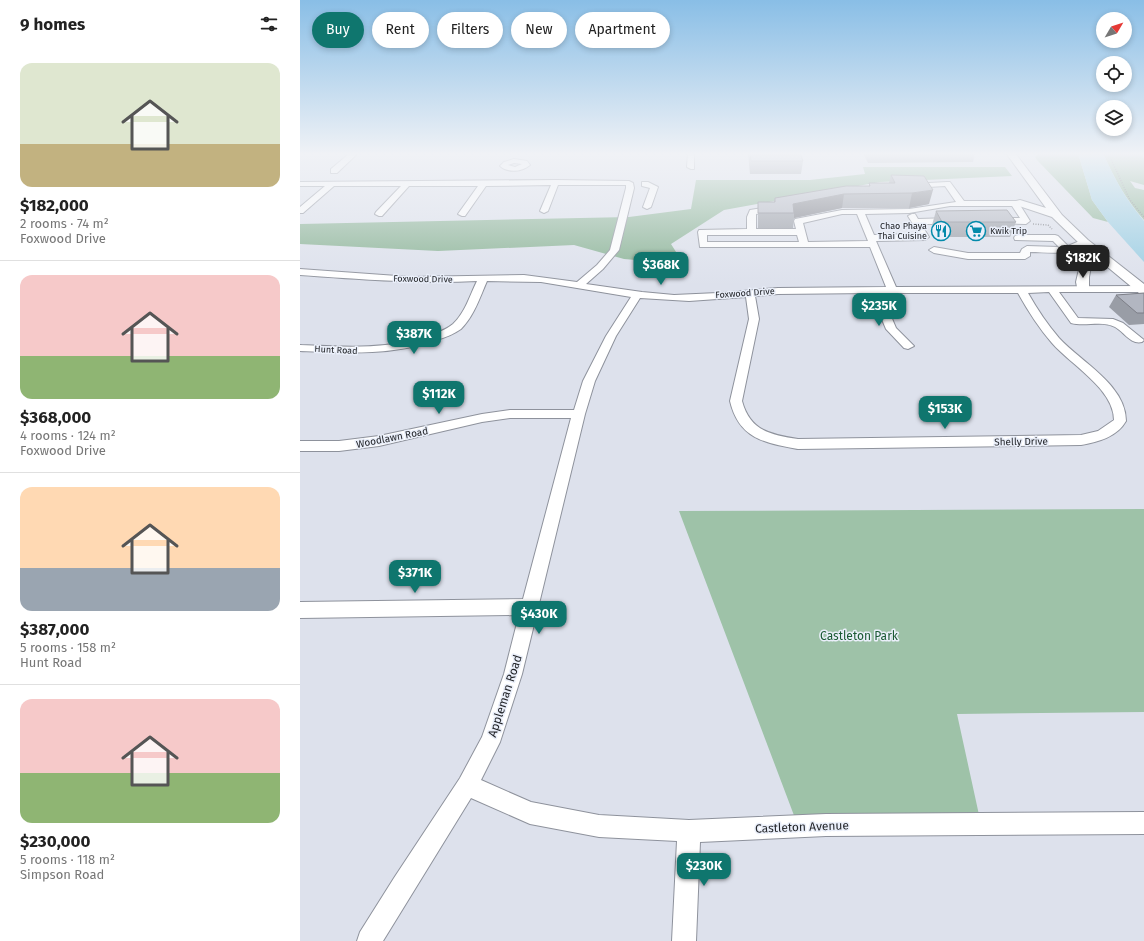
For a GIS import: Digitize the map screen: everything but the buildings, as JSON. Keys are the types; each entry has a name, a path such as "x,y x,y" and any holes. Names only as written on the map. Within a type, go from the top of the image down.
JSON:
{"main road":[{"path":"1017,203 1033,200 1036,197"},
{"path":"1041,197 1057,216 1084,242 1144,287"},
{"path":"1054,197 1085,232 1144,287"},
{"path":"1017,203 1057,216"},
{"path":"1083,290 1081,281 1088,260 1088,251 1084,242"}],"street":[{"path":"300,211 317,197"},
{"path":"379,214 395,197"},
{"path":"462,214 474,197"},
{"path":"544,211 550,197"},
{"path":"579,285 600,267 614,250 639,197 647,206"},
{"path":"804,245 798,221 842,212 909,211 928,197"},
{"path":"933,197 960,204 1017,203 1026,221 990,221"},
{"path":"955,197 960,204"},
{"path":"752,233 751,216 753,212 784,206"},
{"path":"801,232 702,232 703,245 804,245 925,237 909,211"},
{"path":"860,212 892,290"},
{"path":"915,222 960,221"},
{"path":"1004,221 1027,249"},
{"path":"1018,238 1055,238 1066,249"},
{"path":"1027,249 1076,248 1084,242"},
{"path":"934,250 968,256 994,257 1025,256 1025,251 1027,249"},
{"name":"Foxwood Drive","path":"300,272 415,280 524,278 579,285 637,295 675,297 778,291 1083,290 1144,287"},
{"name":"Hunt Road","path":"300,348 370,351 406,346 431,339 451,330 459,324 468,312 483,278"},
{"name":"Shelly Drive","path":"750,293 754,319 736,401 739,413 753,430 769,439 798,444 1081,440 1097,438 1112,430 1120,421 1119,408 1115,400 1102,384 1057,342 1029,305 1022,290"},
{"path":"1052,290 1075,321 1109,321 1119,325 1138,340"},
{"path":"876,291 891,329 908,346"},
{"name":"Appleman Road","path":"369,941 402,886 468,786 492,735 514,674 579,414 589,381 611,336 637,295"},
{"name":"Woodlawn Road","path":"300,446 339,446 379,441 482,418 510,414 579,414"},
{"path":"300,610 531,607"},
{"name":"Castleton Avenue","path":"468,786 530,813 599,826 689,831 826,825 1144,823"},
{"path":"684,941 689,831"}],"path":[{"path":"1129,197 1144,217"}],"green space":[{"path":"693,197 797,197 724,210 671,244 678,255 660,262 624,259 574,245 438,251 300,244 300,224 629,217 691,209"},
{"path":"1073,197 1091,197 1108,222 1093,218"},
{"path":"1127,197 1144,197 1144,220"},
{"name":"Castleton Park","path":"1144,509 1144,712 957,714 981,824 798,826 679,511"}],"water":[{"path":"1091,197 1127,197 1144,221 1144,262 1108,222"}],"place":[{"name":"Chao Phaya Thai Cuisine","path":"941,231"},
{"name":"Kwik Trip","path":"976,231"}]}
